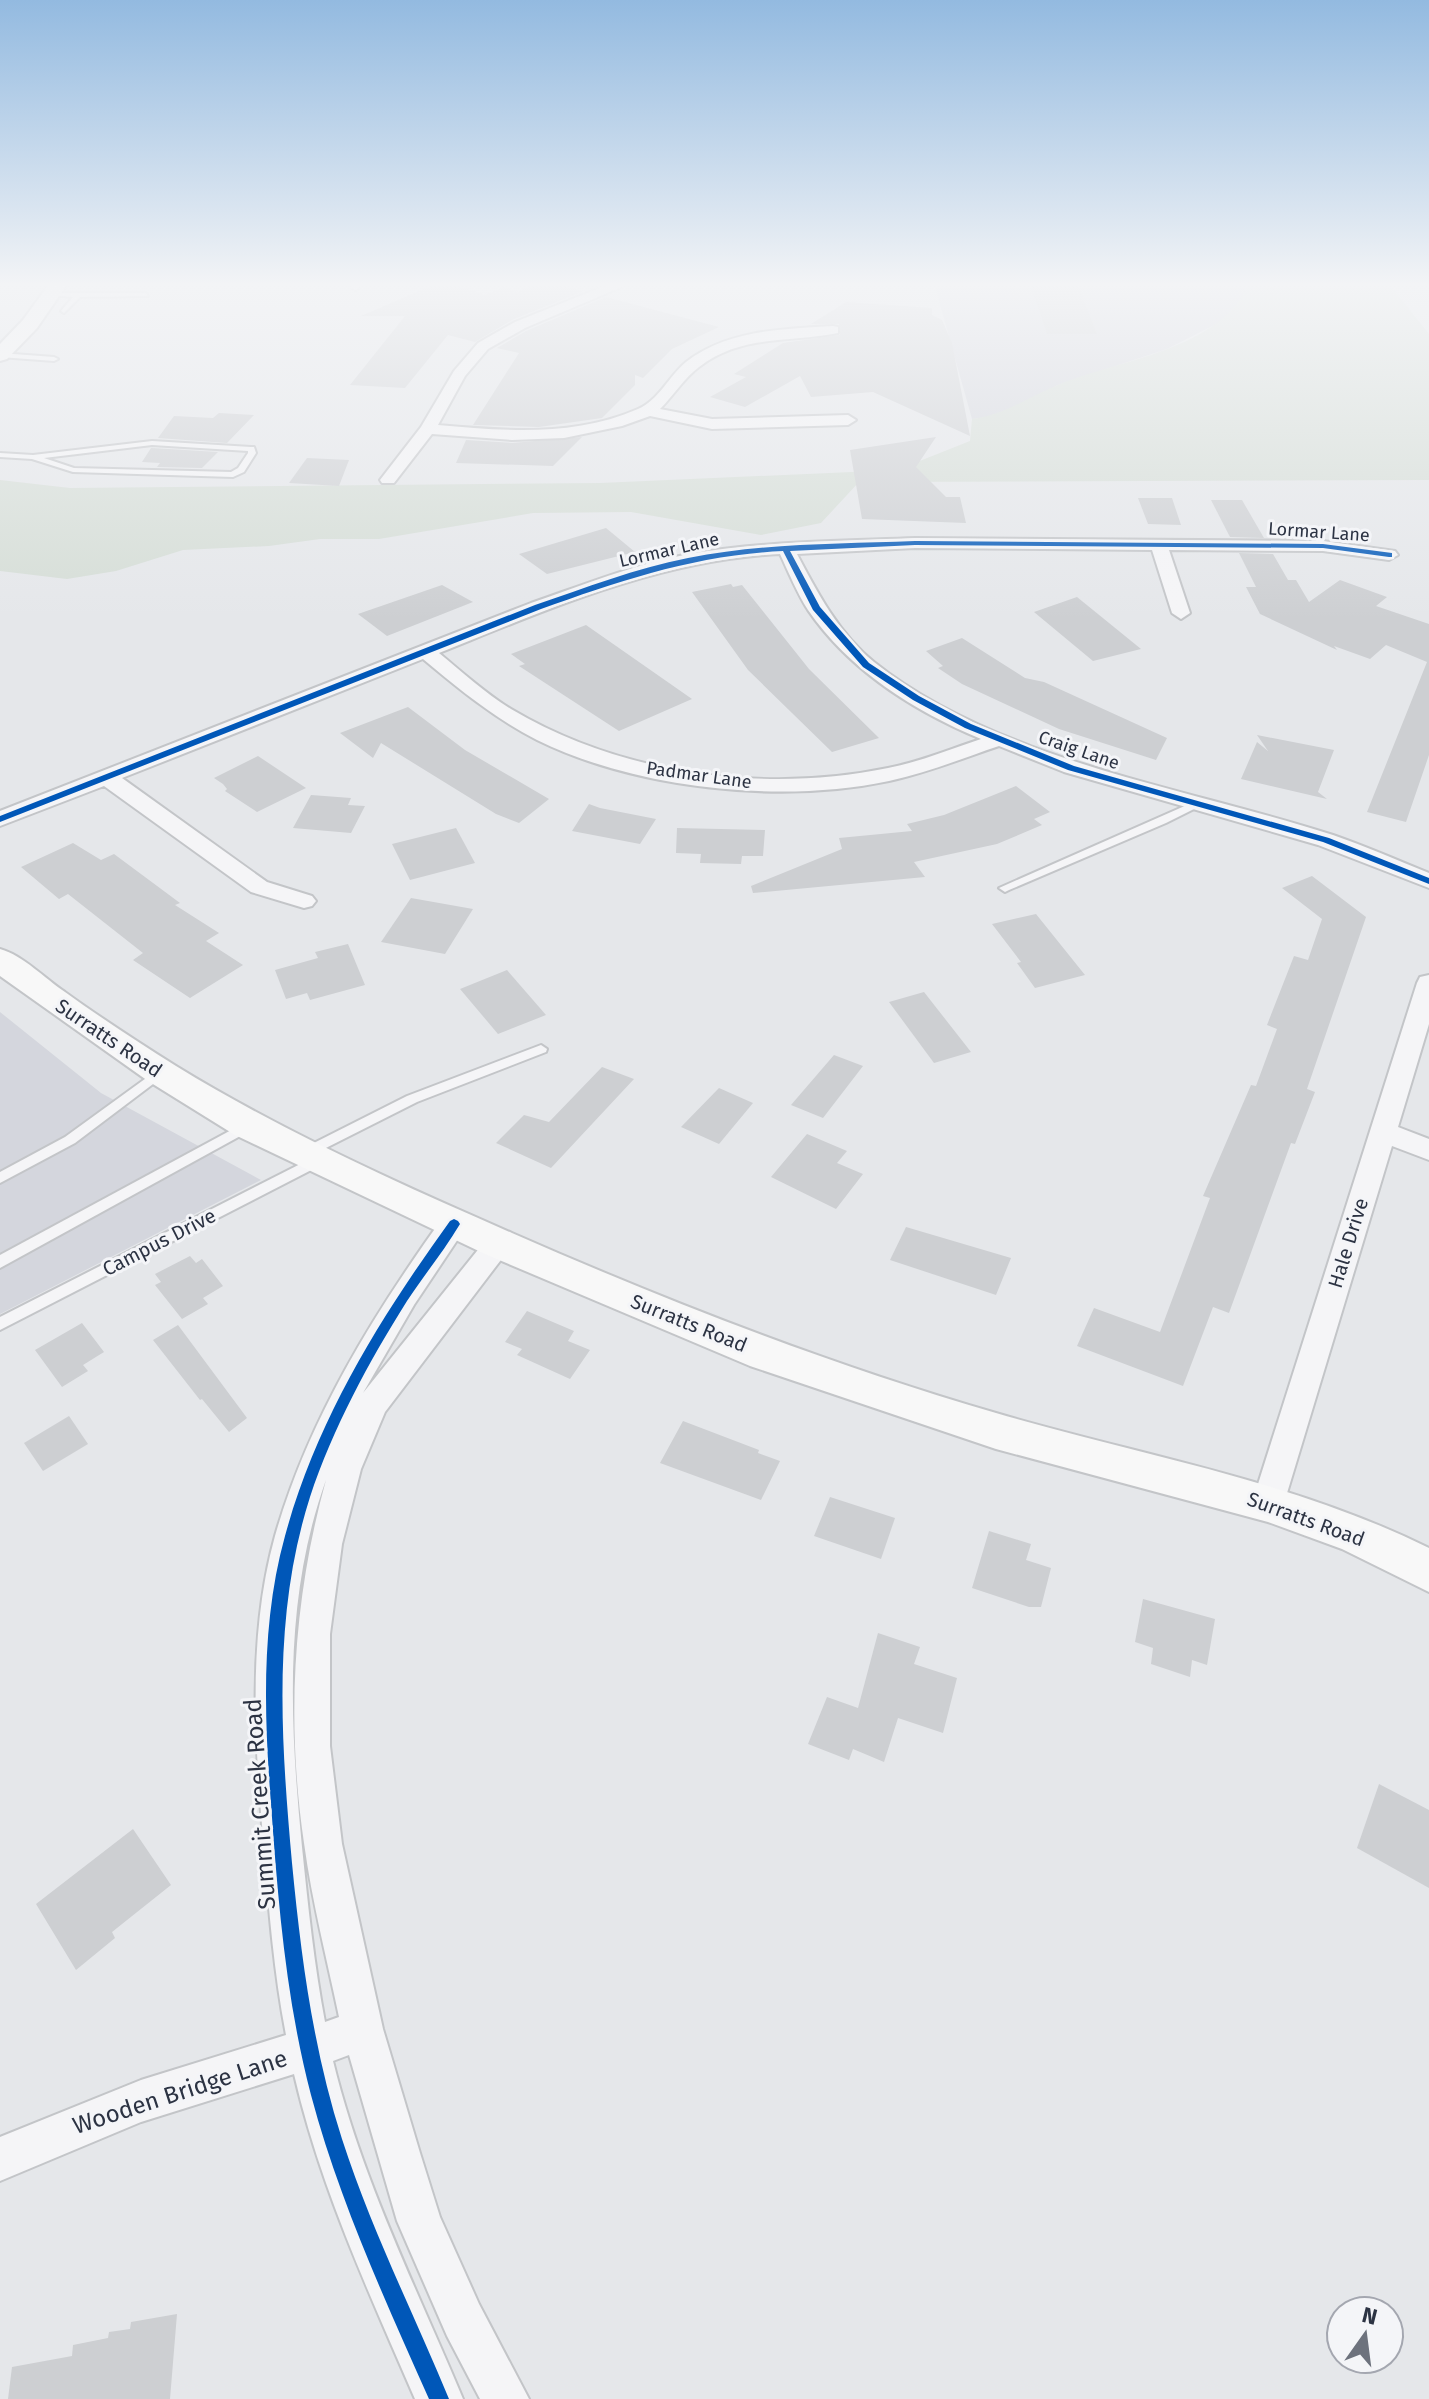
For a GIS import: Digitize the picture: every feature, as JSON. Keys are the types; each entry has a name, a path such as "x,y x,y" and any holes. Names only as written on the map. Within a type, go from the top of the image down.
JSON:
{"main road":[{"name":"Surratts Road","path":"2,965 160,1072 248,1126 499,1244 765,1354 926,1410 1268,1503 1358,1535 1429,1571"}],"street":[{"path":"388,480 428,429 447,395"},
{"path":"428,429 528,436 570,435 603,428 650,411 663,395"},
{"path":"650,411 712,424 848,420"},
{"name":"Lormar Lane","path":"0,819 538,607 623,577 688,560 785,548 915,543 1323,546 1389,555"},
{"path":"1159,546 1181,613"},
{"name":"Craig Lane","path":"785,548 816,608 866,665 916,698 997,740 1071,768 1326,840 1429,881"},
{"name":"Padmar Lane","path":"427,653 503,713 575,751 667,775 766,784 877,777 997,740"},
{"path":"106,777 259,887 304,901"},
{"name":"Hale Drive","path":"1268,1503 1429,983"},
{"path":"1382,1131 1429,1150"},
{"name":"Summit Creek Road","path":"439,2399 362,2219 329,2122 310,2051 289,1919 274,1729 277,1627 291,1541 305,1491 347,1392 402,1295 454,1224"},
{"path":"499,1244 372,1405 345,1469 325,1544 313,1634 312,1746 323,1844 362,2029 419,2221 463,2320 505,2399"},
{"name":"Wooden Bridge Lane","path":"0,2159 54,2133 227,2073 310,2051 362,2029"}],"lane":[{"path":"0,455 33,457 115,446 206,445 251,449 252,453 241,470 233,475 73,470 33,457"},
{"path":"1005,888 1196,804"},
{"name":"Campus Drive","path":"0,1324 311,1157 412,1099 541,1049"},
{"path":"0,1178 70,1140 160,1072"},
{"path":"0,1262 248,1126"}],"shaded area":[{"path":"965,395 1038,395 995,416 972,419"},
{"path":"1037,395 1429,395 1429,480 859,482 821,523 761,535 631,512 533,513 379,539 320,539 269,546 183,550 116,571 67,579 0,571 0,480 70,488 600,483 897,470 970,441 972,419"},
{"path":"0,1012 101,1093 261,1180 0,1314"}],"building":[{"path":"492,395 625,395 602,418 539,427 473,425"},
{"path":"714,395 766,395 745,407 710,397"},
{"path":"880,395 962,395 970,436"},
{"path":"219,413 254,415 227,443 158,438 174,416 213,418"},
{"path":"582,437 553,466 456,463 466,440 512,443"},
{"path":"936,437 916,467 946,497 960,497 966,523 862,519 850,450"},
{"path":"151,448 218,452 202,468 157,467 160,463 142,462"},
{"path":"307,458 349,460 339,486 289,483"},
{"path":"1138,498 1172,498 1181,525 1148,524"},
{"path":"1211,500 1242,500 1264,538 1230,537"},
{"path":"606,528 635,552 547,574 519,554"},
{"path":"1239,553 1273,554 1288,580 1296,580 1309,602 1340,580 1387,597 1376,606 1429,624 1429,755 1406,822 1367,812 1427,662 1386,645 1370,659 1334,646 1337,650 1260,614 1246,587 1256,587"},
{"path":"731,584 733,587 742,585 809,669 879,738 832,752 748,670 692,592"},
{"path":"442,585 473,602 387,636 358,614"},
{"path":"1077,597 1141,649 1093,661 1034,612"},
{"path":"586,625 692,699 619,731 519,666 525,664 511,654"},
{"path":"962,638 1025,678 1044,682 1167,738 1156,760 1059,729 962,684 938,668 943,666 926,651"},
{"path":"408,707 465,750 549,799 519,823 496,814 381,743 373,758 340,733"},
{"path":"1257,735 1334,750 1318,792 1327,799 1241,779 1257,742 1268,751"},
{"path":"258,756 306,788 257,812 225,791 227,789 223,784 214,778"},
{"path":"1016,786 1050,812 1034,819 1042,825 997,844 914,862 925,877 753,893 751,886 842,849 839,838 912,831 907,824 944,815"},
{"path":"311,795 351,798 348,805 365,806 351,833 293,828"},
{"path":"589,804 656,819 640,844 572,831"},
{"path":"456,828 475,863 410,880 392,844"},
{"path":"677,828 765,830 763,856 742,856 741,864 700,863 701,854 676,853"},
{"path":"73,843 101,860 114,854 180,903 175,905 219,933 206,941 243,965 190,998 133,960 143,953 68,894 59,899 21,867"},
{"path":"1312,876 1366,917 1307,1089 1315,1092 1295,1144 1291,1143 1229,1313 1213,1307 1183,1386 1077,1346 1094,1308 1160,1332 1210,1198 1203,1196 1251,1085 1256,1086 1277,1029 1267,1025 1294,956 1308,960 1322,919 1282,888"},
{"path":"411,898 473,909 445,954 381,942"},
{"path":"1036,914 1085,975 1035,988 1017,963 1021,962 992,924"},
{"path":"348,944 365,985 310,1000 307,993 286,999 275,970 318,958 315,952"},
{"path":"507,970 546,1015 498,1034 460,989"},
{"path":"924,992 971,1052 934,1063 889,1002"},
{"path":"834,1055 863,1066 823,1118 791,1105"},
{"path":"602,1067 634,1079 551,1168 496,1143 524,1115 549,1122"},
{"path":"719,1088 753,1103 719,1144 681,1127"},
{"path":"807,1134 847,1151 837,1163 863,1174 836,1209 771,1177"},
{"path":"906,1227 1011,1258 996,1295 890,1260"},
{"path":"190,1256 196,1263 202,1259 223,1286 203,1298 208,1304 182,1319 155,1285 161,1282 155,1274"},
{"path":"527,1311 574,1331 568,1341 590,1350 570,1379 517,1355 522,1349 505,1342"},
{"path":"82,1323 104,1352 83,1365 88,1371 62,1387 35,1350"},
{"path":"178,1325 247,1418 229,1432 153,1340"},
{"path":"69,1416 88,1444 43,1471 24,1443"},
{"path":"683,1421 780,1461 761,1500 660,1463"},
{"path":"830,1497 895,1518 881,1559 814,1536"},
{"path":"989,1531 1031,1544 1026,1560 1051,1568 1041,1607 1029,1607 972,1588"},
{"path":"1143,1599 1215,1619 1207,1665 1192,1660 1190,1677 1151,1664 1153,1648 1135,1642"},
{"path":"878,1633 920,1647 914,1664 957,1678 943,1733 898,1718 884,1762 853,1749 849,1760 808,1744 827,1697 858,1708"},
{"path":"1379,1784 1429,1810 1429,1888 1357,1848"},
{"path":"133,1829 171,1885 112,1932 115,1938 76,1970 36,1904"},
{"path":"177,2314 170,2399 8,2399 12,2367 72,2356 73,2345 108,2338 109,2332 130,2329 131,2322"}],"cycle path":[{"path":"0,819 538,607 623,577 688,560 762,550 915,543 1323,546 1389,555"},
{"path":"785,548 816,608 866,665 916,698 968,726 1071,768 1326,840 1429,881"},
{"path":"439,2399 382,2270 348,2183 309,2048 285,1876 275,1748 274,1678 284,1573 291,1539 319,1454 337,1413 380,1335 454,1224"}]}
